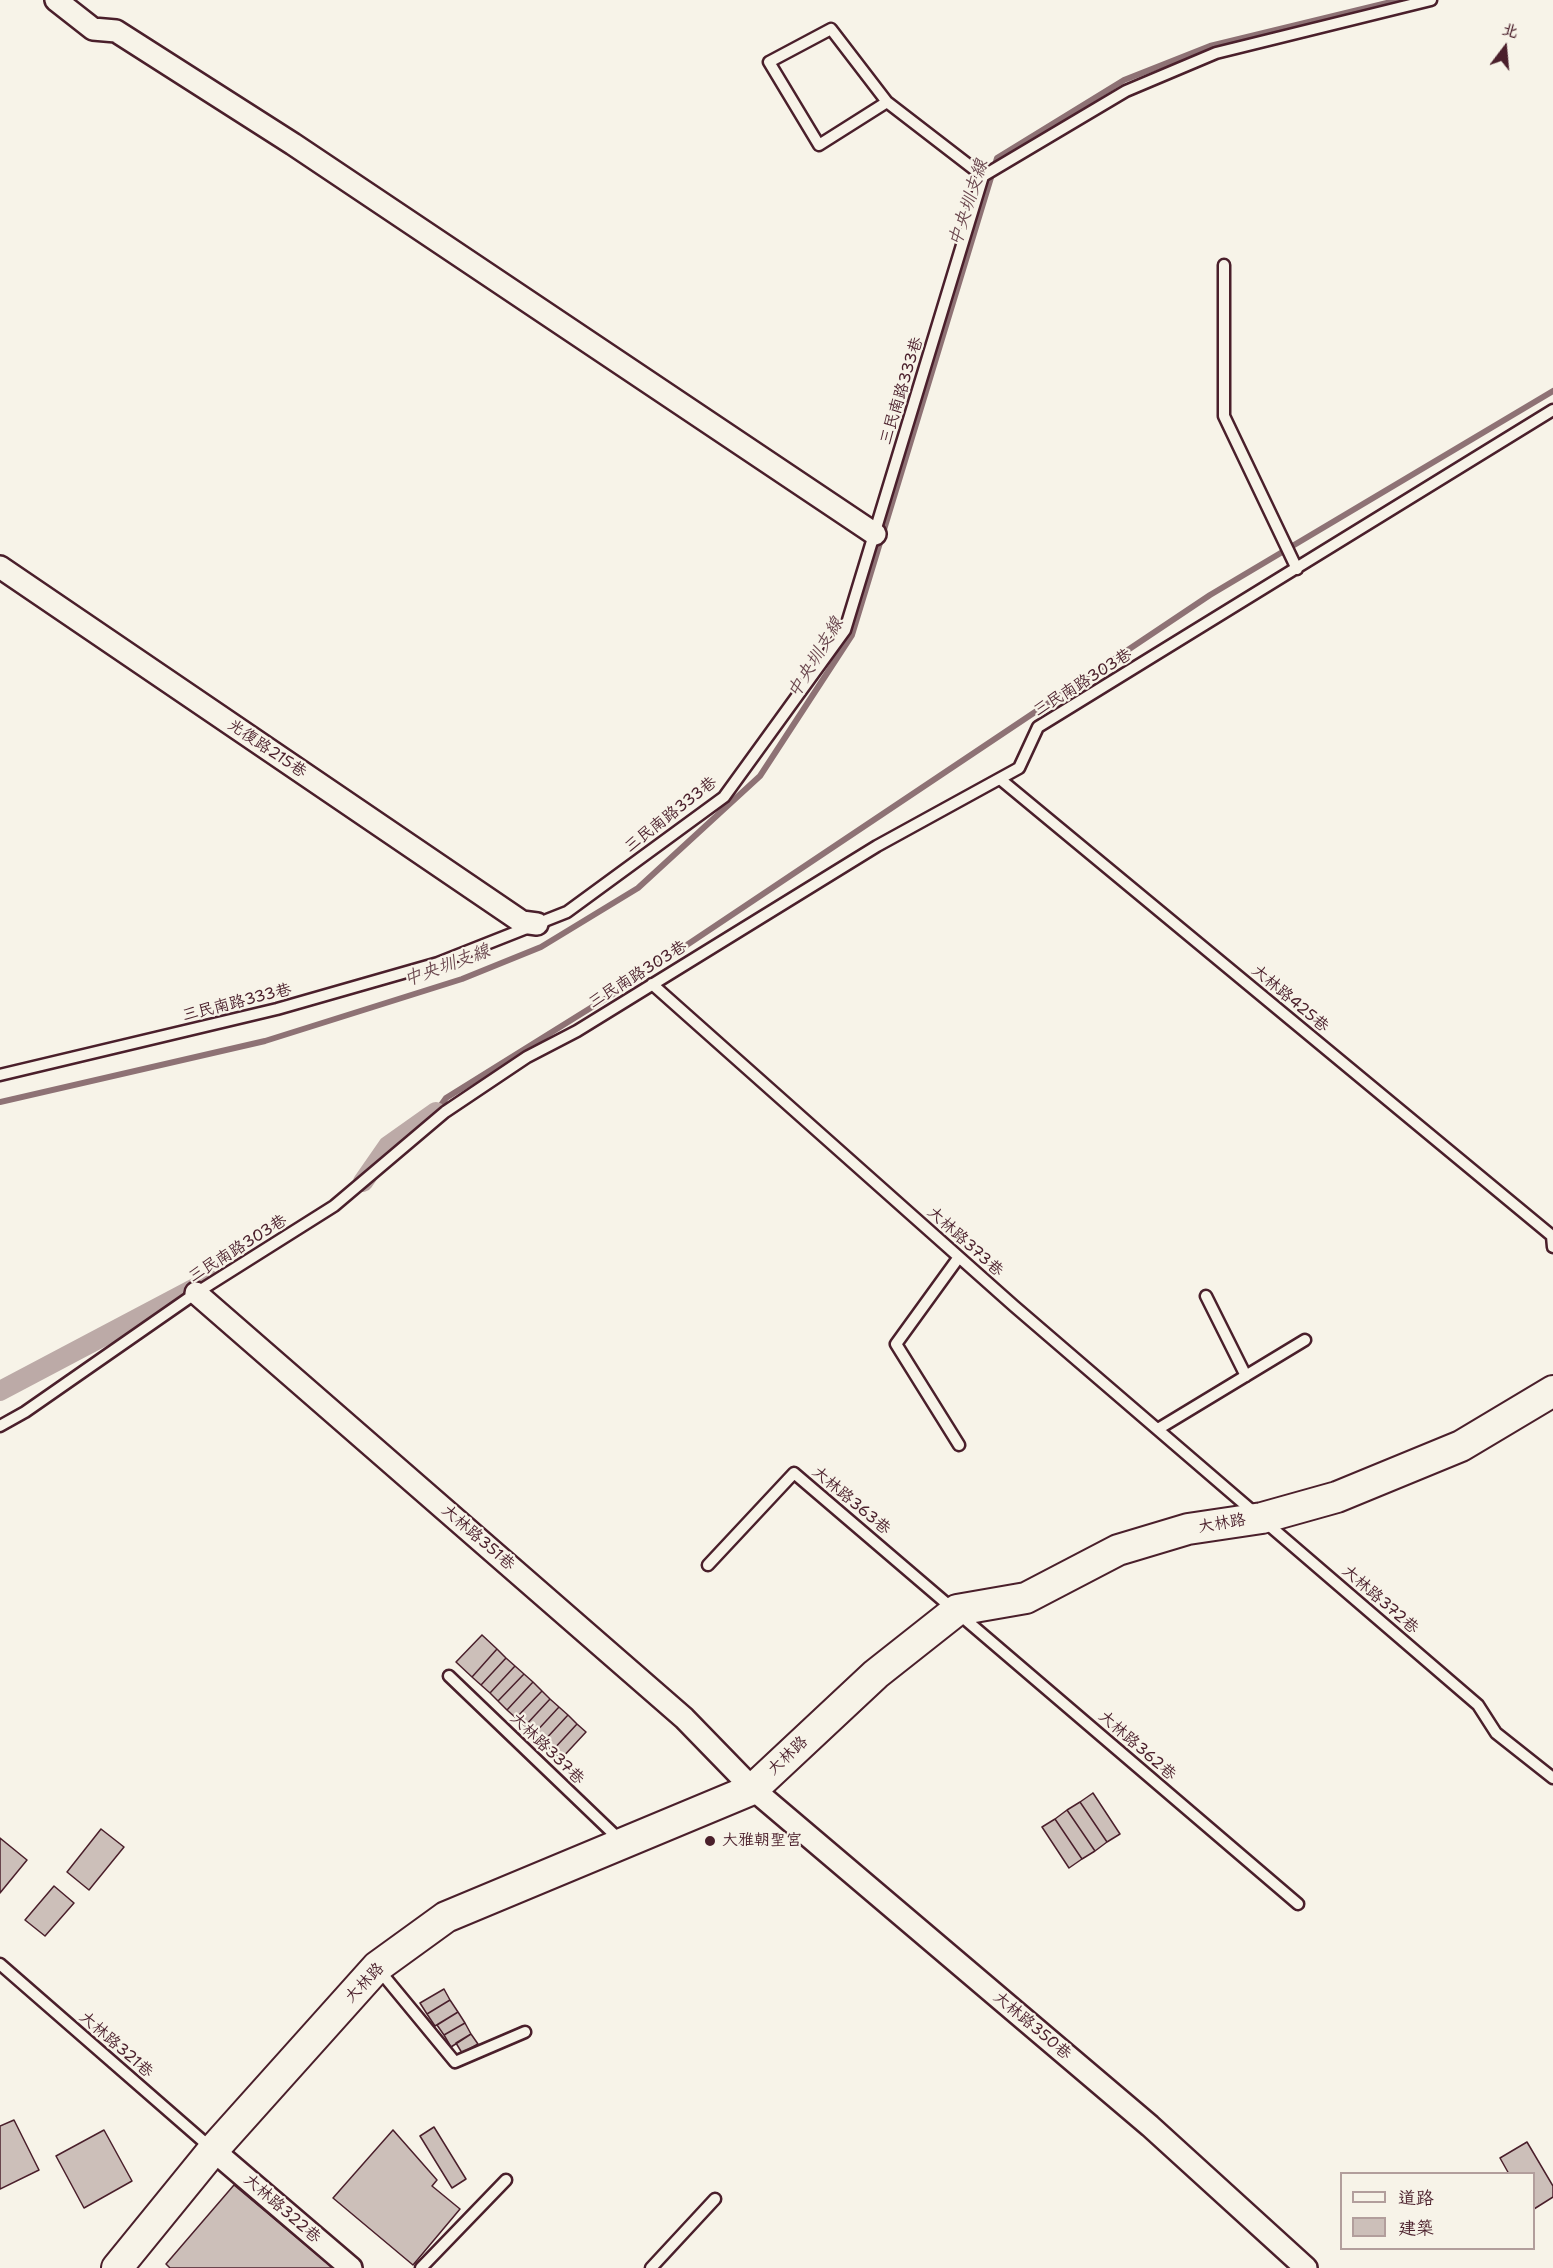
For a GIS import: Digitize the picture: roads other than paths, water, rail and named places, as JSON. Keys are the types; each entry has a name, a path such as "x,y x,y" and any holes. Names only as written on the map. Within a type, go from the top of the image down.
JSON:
{"street":[{"path":"56,0 93,29 116,31 293,144 875,534"},
{"name":"光復路215巷","path":"0,567 522,922 537,924"},
{"name":"大林路351巷","path":"196,1293 684,1718 753,1789"},
{"name":"大林路","path":"117,2268 213,2150 377,1967 446,1917 753,1789 876,1674 957,1610 1026,1598 1118,1550 1188,1530 1262,1518 1337,1497 1461,1446 1553,1391"},
{"name":"大林路350巷","path":"753,1789 1150,2126 1306,2268"},
{"name":"大林路322巷","path":"213,2150 351,2268"}],"lane":[{"path":"887,102 819,145 769,62 831,29 887,102 983,176 1126,91 1216,53 1431,0"},
{"name":"三民南路333巷","path":"0,1075 277,1009 438,963 567,912 724,797 845,630 983,176"},
{"path":"1224,265 1224,416 1297,569"},
{"name":"三民南路303巷","path":"0,1426 25,1412 196,1293 334,1206 444,1112 526,1057 577,1031 877,846 1019,768 1038,727 1553,410"},
{"name":"大林路425巷","path":"1000,779 1552,1236 1553,1247"},
{"name":"大林路373巷","path":"652,984 959,1257 1262,1518"},
{"path":"959,1257 896,1344 959,1445"},
{"path":"1206,1296 1246,1376"},
{"path":"1158,1429 1305,1340"},
{"name":"大林路363巷","path":"708,1565 794,1473 957,1610"},
{"name":"大林路372巷","path":"1262,1518 1478,1706 1496,1733 1553,1778"},
{"name":"大林路362巷","path":"957,1610 1298,1904"},
{"name":"大林路337巷","path":"449,1676 624,1843"},
{"name":"大林路321巷","path":"0,1964 213,2150"},
{"path":"377,1967 455,2062 525,2032"},
{"path":"422,2268 506,2180"},
{"path":"651,2268 715,2199"}],"waterway":[{"name":"中央圳支線","path":"0,1102 265,1041 462,979 541,947 638,888 760,776 852,635 997,158 1124,80 1210,46 1399,0"},
{"path":"436,1112 446,1098 621,989 1210,595 1553,391"},
{"path":"363,1182 388,1146 436,1112"},
{"path":"0,1391 210,1280"}],"place":[{"name":"大雅朝聖宮","path":"710,1841"}]}
